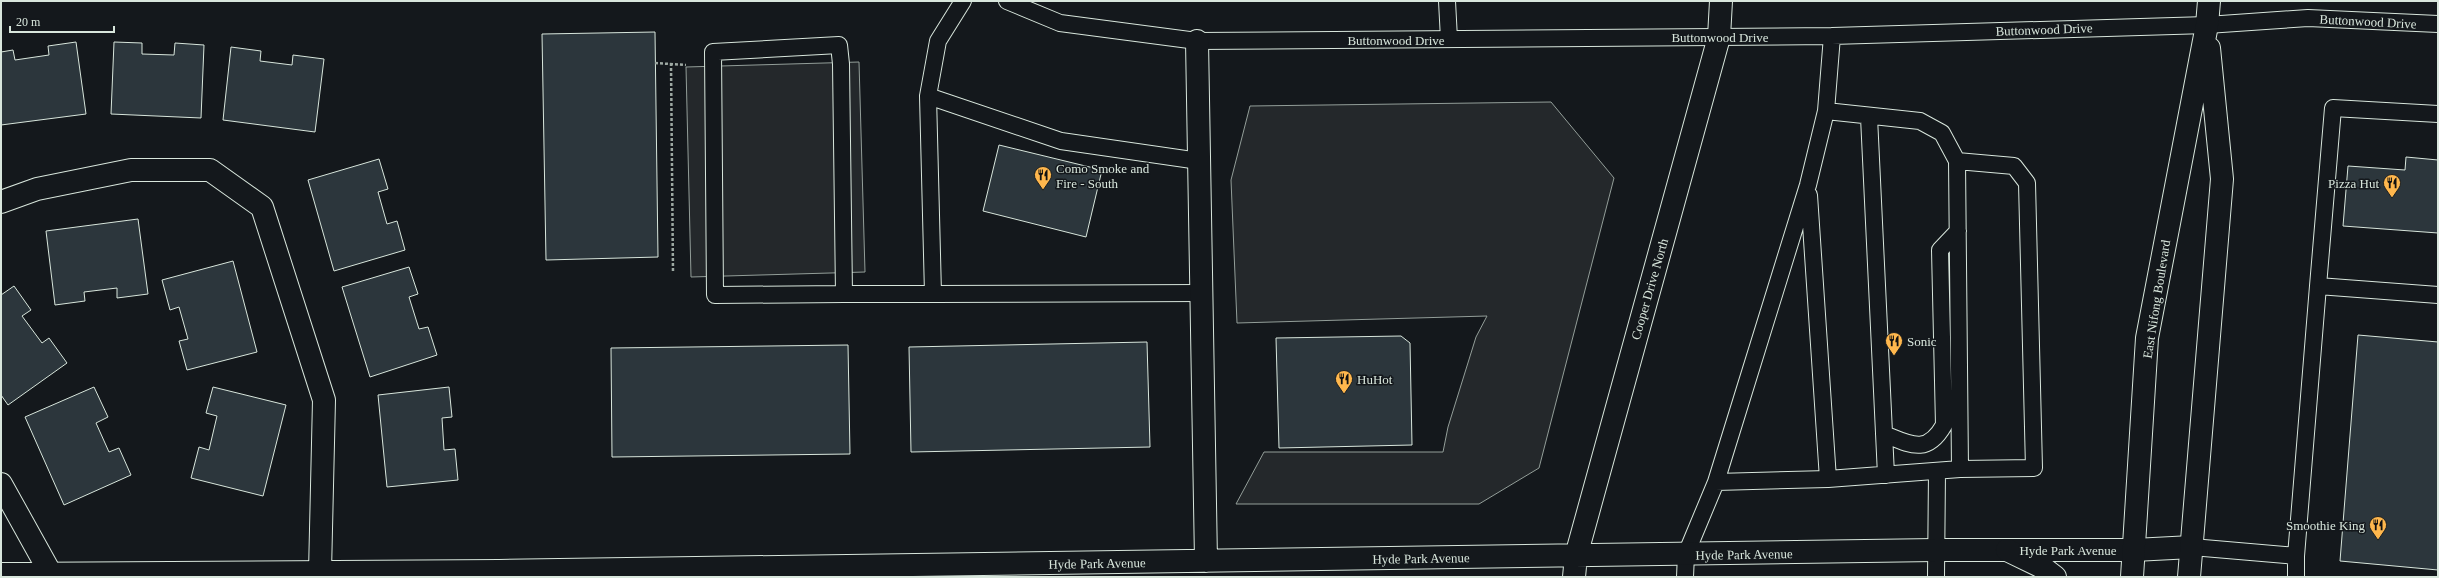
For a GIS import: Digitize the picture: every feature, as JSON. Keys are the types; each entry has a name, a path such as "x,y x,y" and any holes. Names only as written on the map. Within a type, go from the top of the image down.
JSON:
{"street":[{"name":"Cooper Drive North","path":"1574,577 1576,556 1719,37 1721,1"},
{"name":"East Nifong Boulevard","path":"2132,577 2147,338 2207,25 2209,1"},
{"name":"East Nifong Boulevard","path":"2189,577 2222,179 2207,25"},
{"path":"1197,41 1206,561"},
{"path":"1,202 37,189 131,170 210,170 262,207 324,400 320,572"},
{"path":"1,484 51,574"},
{"name":"Hyde Park Avenue","path":"1,574 320,572 1935,550 2134,550 2192,547"},
{"path":"2007,550 2042,567 2055,577"}],"lane":[{"path":"933,294 928,96 938,41 963,1"},
{"name":"Buttonwood Drive","path":"1007,1 1060,23 1197,41 1832,36 2207,25 2308,18 2438,24"},
{"path":"1447,1 1449,39"},
{"path":"1685,577 1686,554 1716,482 1808,185 1826,111 1832,36"},
{"path":"844,294 841,64 839,45 713,52 714,295 1202,293"},
{"path":"928,96 1061,141 1199,161"},
{"path":"2296,577 2296,556 2333,108 2438,114"},
{"path":"1826,111 1869,117 1920,121 1942,132 1957,161 1960,469"},
{"path":"1869,117 1886,475"},
{"path":"1716,482 1828,479 1937,472 1960,469 2034,468 2027,183 2014,166 1957,161"},
{"path":"1808,185 1828,479"},
{"path":"1884,434 1907,443 1923,445 1937,438 1944,425 1940,250 1958,232"},
{"path":"2318,286 2438,294"},
{"path":"1936,577 1935,550 1937,472"},
{"path":"2192,547 2296,556"}],"path":[{"path":"671,63 673,272"},
{"path":"655,64 671,63 713,67"}],"shaded area":[{"path":"859,62 865,272 691,277 686,67"},
{"path":"1551,102 1614,178 1539,468 1479,504 1236,504 1264,452 1443,452 1448,427 1476,337 1487,316 1237,323 1231,180 1250,106"}],"building":[{"path":"655,32 658,257 546,260 542,34"},
{"path":"76,42 86,114 1,125 1,52 13,50 15,60 49,55 48,46"},
{"path":"114,42 142,43 142,54 174,55 175,43 204,45 201,118 111,114"},
{"path":"231,47 261,51 260,61 292,65 293,55 324,59 315,132 223,120"},
{"name":"Como Smoke and Fire - South","path":"999,145 1102,170 1086,237 983,211"},
{"name":"Pizza Hut","path":"2406,157 2438,160 2438,233 2343,226 2348,166 2405,170"},
{"path":"379,159 388,189 378,192 387,224 397,221 405,250 334,271 308,180"},
{"path":"138,219 148,294 117,298 117,288 84,292 85,301 55,305 46,231"},
{"path":"233,261 257,352 187,370 179,341 188,339 179,307 170,310 162,280"},
{"path":"409,267 418,294 409,297 419,329 428,327 437,355 370,377 342,287"},
{"path":"14,286 31,310 22,316 42,343 49,338 67,363 8,405 1,395 1,295"},
{"path":"2358,335 2438,342 2438,570 2340,561"},
{"name":"HuHot","path":"1401,336 1410,343 1412,445 1279,448 1276,338"},
{"path":"1147,342 1150,447 911,452 909,347"},
{"path":"848,345 850,454 612,457 611,348"},
{"path":"94,387 108,417 96,423 109,452 119,448 131,475 64,505 25,417"},
{"path":"213,387 286,405 263,496 191,478 199,447 209,450 217,416 206,413"},
{"path":"449,387 452,417 442,418 444,450 455,449 458,480 387,487 378,395"}],"place":[{"name":"Como Smoke and Fire - South","path":"1043,190"},
{"name":"Pizza Hut","path":"2392,198"},
{"name":"Sonic","path":"1894,356"},
{"name":"HuHot","path":"1344,394"},
{"name":"Smoothie King","path":"2378,540"}]}
